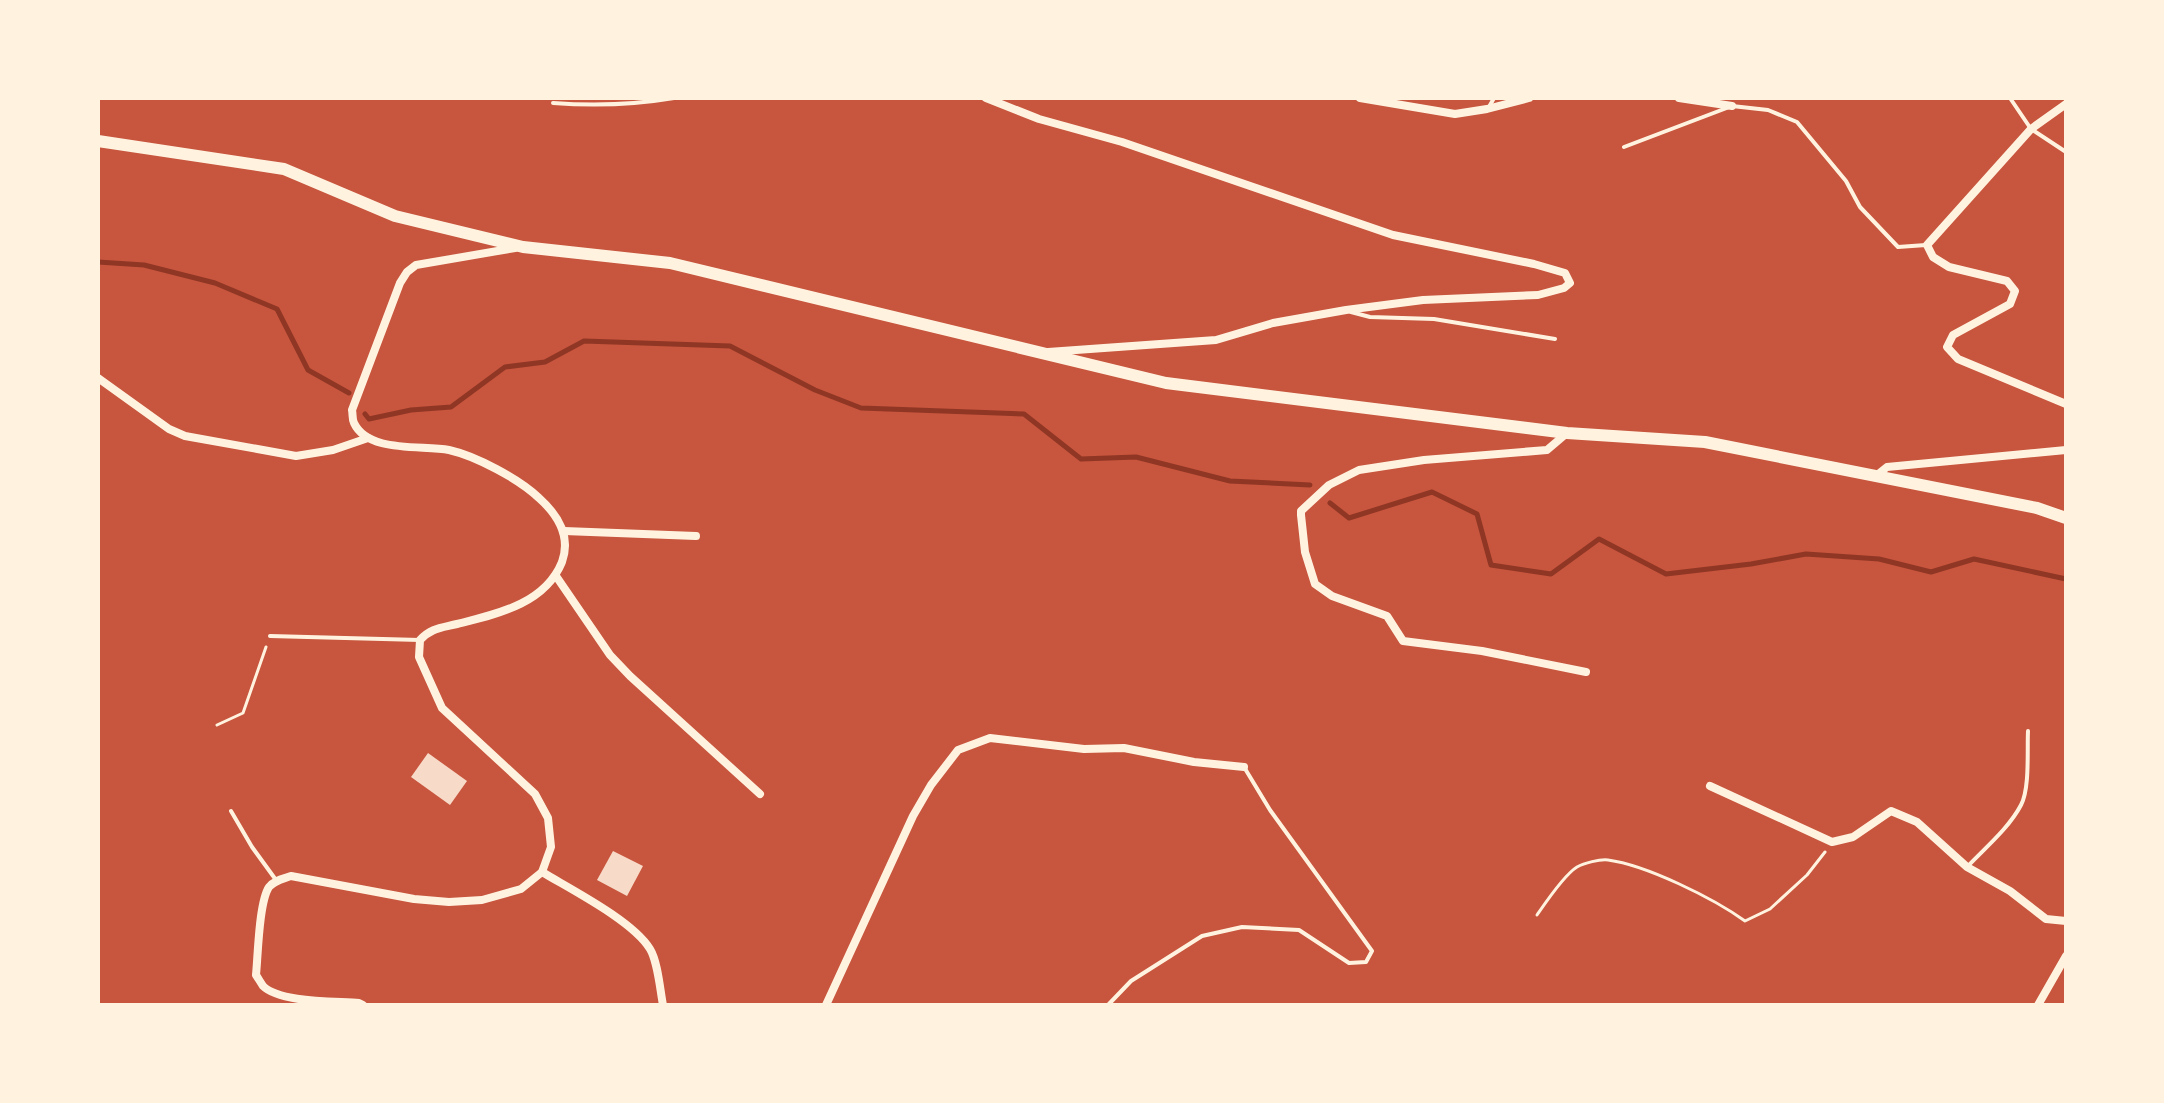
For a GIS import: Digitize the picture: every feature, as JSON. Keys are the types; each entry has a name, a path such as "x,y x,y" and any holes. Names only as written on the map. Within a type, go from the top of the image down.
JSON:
{"main road":[{"path":"98,141 284,169 395,216 523,247 670,263 1166,383 1567,433 1705,442 2037,508 2066,518"}],"street":[{"path":"986,98 1039,119 1122,142 1393,235 1565,273 1570,283 1564,288 1538,295 1423,300 1346,310 1273,323 1216,340 1039,352"},
{"path":"1360,98 1455,114 1529,98"},
{"path":"1679,98 1732,106"},
{"path":"2066,104 2031,129 1927,245 1933,257 1949,267 2007,281 2015,291 2010,304 1953,335 1947,347 1958,359 2066,404"},
{"path":"363,1005 285,997 262,985 256,975 263,901 276,880 291,876 414,899 449,902 482,900 521,889 542,872 551,847 548,818 535,794 442,708 419,657 420,640 429,631 499,614 534,597 556,576 565,553 564,531 538,496 500,470 450,451 382,444 368,438 354,423 352,410 400,283 407,272 416,265 523,247"},
{"path":"98,378 169,429 185,436 296,456 333,450 368,438"},
{"path":"1567,433 1547,450 1424,460 1359,470 1329,485 1301,511 1301,515 1305,552 1315,584 1332,596 1387,616 1403,641 1482,651 1586,672"},
{"path":"1877,475 1887,467 2066,450"},
{"path":"564,531 696,536"},
{"path":"556,576 610,655 760,794"},
{"path":"826,1005 913,816 931,785 958,750 990,738 1084,749 1124,748 1194,762 1244,767"},
{"path":"1710,786 1832,842 1853,837 1891,811 1917,822 1967,867 2010,891 2046,919 2066,921"},
{"path":"542,872 637,933 652,952 663,1005"},
{"path":"2038,1005 2066,956"}],"lane":[{"path":"553,103 601,106 674,98"},
{"path":"1487,109 1494,98"},
{"path":"2010,98 2031,129 2066,152"},
{"path":"1624,147 1732,106 1768,110 1797,122 1846,181 1860,207 1898,247 1927,245"},
{"path":"1346,310 1370,317 1434,319 1555,339"},
{"path":"270,636 420,640"},
{"path":"1967,867 2022,804 2026,785 2028,731"},
{"path":"1108,1005 1131,981 1202,936 1242,927 1299,930 1349,963 1366,962 1372,951 1270,810 1244,767"},
{"path":"231,811 276,880"}],"path":[{"path":"217,725 243,713 270,636"},
{"path":"1537,915 1552,893 1577,867 1604,859 1634,866 1681,885 1745,921 1770,909 1807,875 1832,842"}],"building":[{"path":"428,753 467,781 450,805 411,777"},
{"path":"613,851 643,866 627,896 597,880"}],"waterway":[{"path":"98,262 144,265 215,283 277,309 308,370 349,393"},
{"path":"365,414 369,419 411,410 451,407 505,367 545,362 584,341 730,346 815,390 861,408 1024,414 1081,459 1136,457 1230,481 1310,485"},
{"path":"1330,503 1349,518 1432,492 1477,514 1491,565 1551,574 1599,539 1666,574 1806,554 1879,559 1931,572 1974,559 2066,579"}]}
